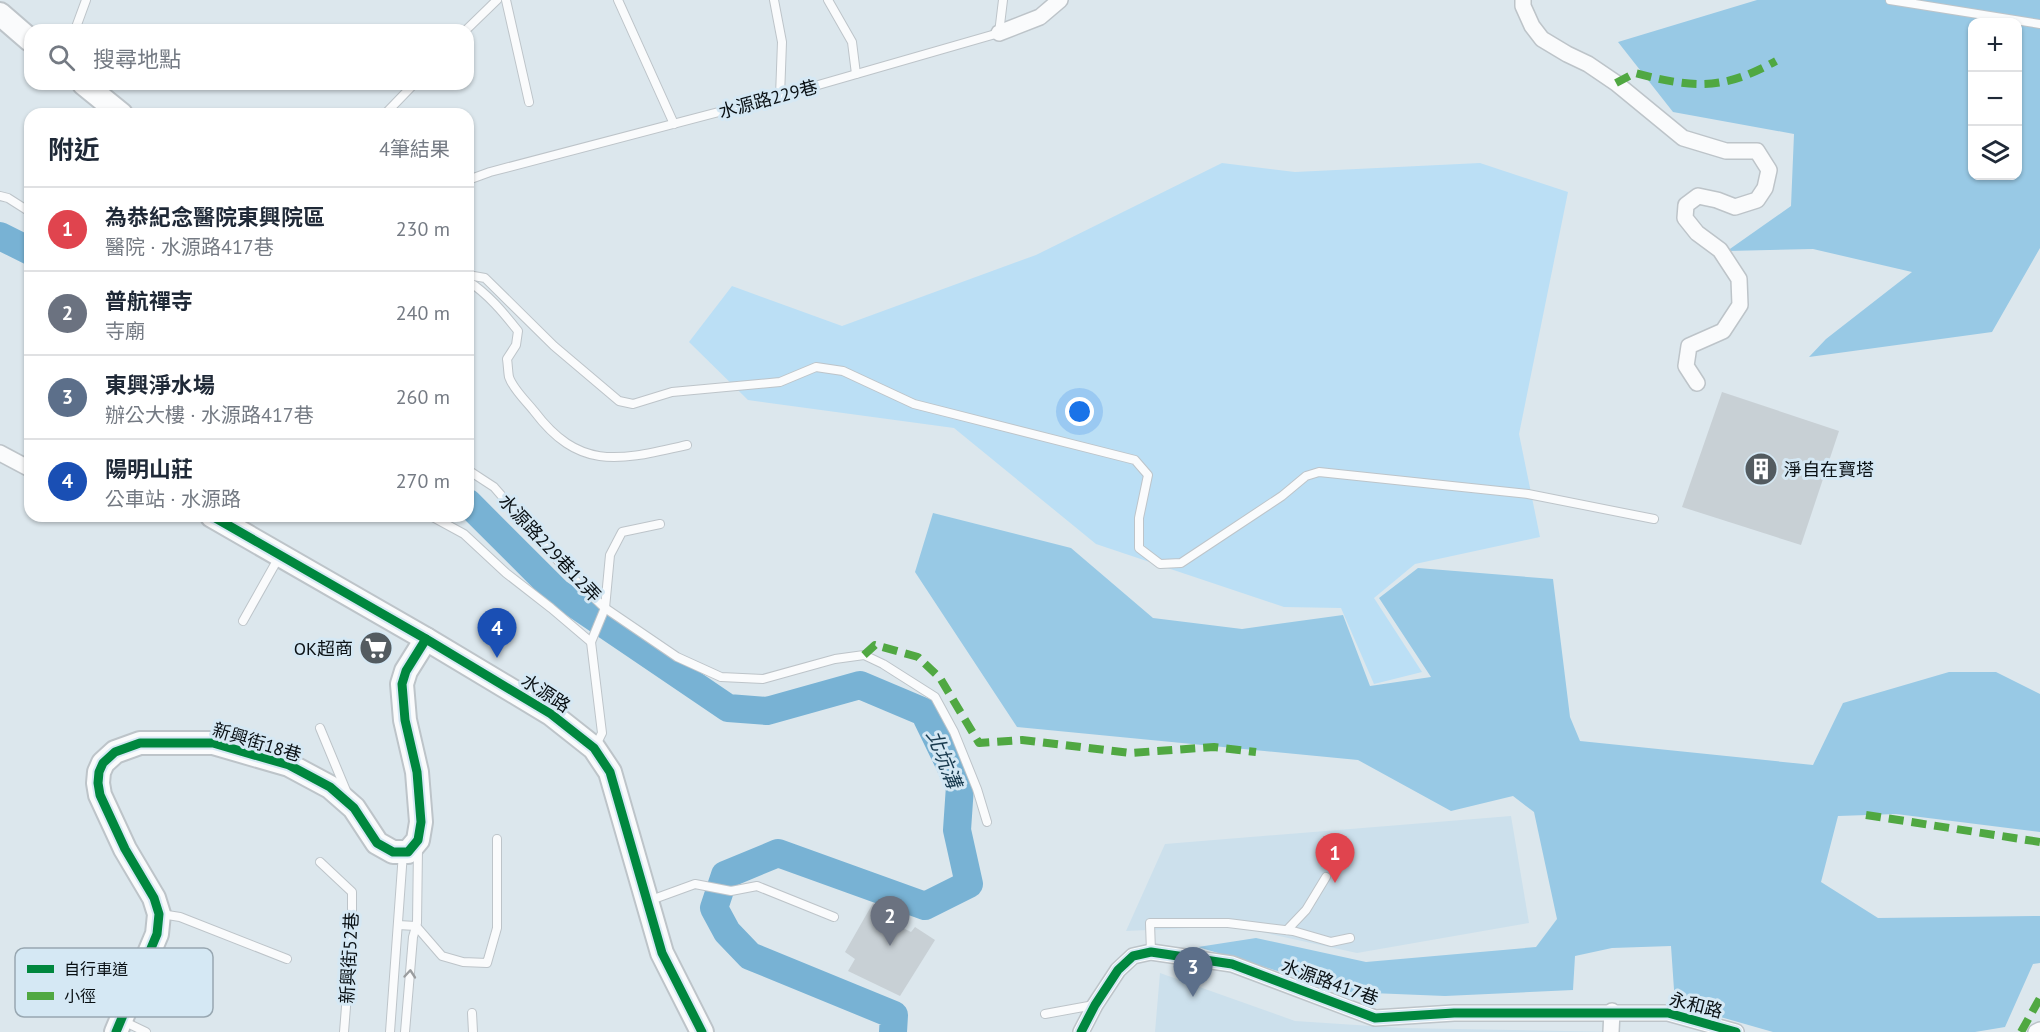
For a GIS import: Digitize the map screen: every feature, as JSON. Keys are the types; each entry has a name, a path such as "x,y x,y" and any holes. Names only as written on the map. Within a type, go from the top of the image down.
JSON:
{"street":[{"name":"水源路229巷","path":"999,33 1040,17 1060,0"},
{"path":"1523,0 1523,6 1532,26 1542,39 1588,64 1616,83 1683,138 1726,151 1757,151 1769,170 1765,188 1757,200 1735,207 1698,196 1686,205 1684,218 1697,233 1720,250 1739,279 1740,305 1723,331 1689,346 1686,366 1697,383"},
{"path":"0,14 24,35"},
{"path":"91,90 114,108"},
{"path":"0,453 24,465"},
{"name":"水源路","path":"222,522 551,714 594,748 610,772 662,952 702,1032"},
{"path":"411,846 421,822 417,772 405,720 402,684 406,671 426,639"},
{"name":"新興街18巷","path":"159,914 154,898 121,842 100,795 98,783 99,772 115,752 140,743 213,743 289,765 330,788 354,808 377,843 393,852 411,846"},
{"path":"151,948 157,934 159,914"},
{"path":"1081,1032 1107,985 1126,963 1133,956 1151,952"},
{"name":"水源路417巷","path":"1151,952 1232,964 1375,1018 1454,1013 1612,1011"},
{"path":"1611,1032 1612,1011"},
{"name":"永和路","path":"1612,1011 1668,1013 1736,1032"},
{"path":"2036,1032 2040,1030"}],"lane":[{"path":"77,24 86,0"},
{"path":"472,24 497,0"},
{"path":"506,0 529,102"},
{"path":"618,0 674,124"},
{"path":"774,0 782,42 780,96"},
{"path":"828,0 852,42 856,74"},
{"path":"999,33 1002,0"},
{"path":"1890,0 2040,24"},
{"name":"水源路229巷","path":"474,178 780,96 999,33"},
{"path":"391,108 408,90"},
{"path":"0,196 8,198 24,208"},
{"path":"474,276 485,278 554,346 619,401 633,404 672,392 780,382 816,367 843,371 914,404 1135,460 1148,475 1139,518 1139,548 1160,564 1181,563 1282,496 1306,476 1318,472 1528,494 1654,519"},
{"path":"474,284 503,312 518,331 516,345 507,359 510,379 547,429 561,441 592,456 616,458 633,458 687,445"},
{"name":"水源路229巷12弄","path":"474,474 494,487 572,577 605,608 677,657 721,677 763,679 835,659 864,655 883,664 935,697 958,742 977,789 987,822"},
{"path":"442,522 464,534 506,573 591,642"},
{"path":"594,748 602,734 591,642 605,608 610,555 622,532 660,524"},
{"path":"243,621 280,555"},
{"path":"321,728 354,808"},
{"path":"398,925 416,926 442,956 463,962 487,963 497,928 497,839"},
{"path":"390,1032 398,925 411,846"},
{"path":"405,1032 413,937 416,926 411,846"},
{"name":"新興街52巷","path":"320,862 352,892 352,931 344,1032"},
{"path":"1287,930 1306,910 1326,877"},
{"path":"646,902 695,884 731,891 757,886 834,917"},
{"path":"159,914 180,917 287,959"},
{"path":"1151,952 1150,923 1228,923 1287,930 1331,942 1350,938"},
{"path":"1045,1014 1095,1005"},
{"path":"472,1013 473,1032"},
{"path":"119,1026 146,1032"}],"shaded area":[{"path":"1757,0 2040,0 2040,248 1992,332 1809,357 1826,339 1912,272 1813,249 1727,251 1791,206 1794,134 1673,112 1618,42"},
{"path":"1222,163 1295,172 1480,163 1568,192 1519,434 1540,537 1415,564 1374,598 1422,672 1374,684 1341,608 1284,607 1096,544 954,428 748,400 689,342 732,286 842,326 1036,255"},
{"path":"933,513 1071,548 1153,618 1242,629 1343,615 1370,686 1431,677 1379,598 1418,568 1553,579 1570,717 1580,741 1813,765 1843,703 1949,672 1996,672 2040,694 2040,832 1896,814 1838,816 1821,882 1878,918 2040,916 2040,963 2033,964 2005,1027 1975,1032 1773,1032 1675,1004 1671,946 1612,948 1575,956 1573,990 1445,996 1347,992 1198,947 1256,938 1366,962 1536,947 1557,919 1534,812 1513,796 1451,811 1358,760 1017,727 915,572"},
{"path":"1511,816 1529,923 1357,953 1234,926 1126,931 1165,844"},
{"path":"1160,973 1295,1021 1402,1028 1618,1032 1155,1032"}],"building":[{"name":"淨自在寶塔","path":"1722,392 1839,431 1801,545 1682,507"},
{"path":"873,903 889,909 885,919 911,932 915,927 935,940 900,996 848,971 855,959 845,952"}],"waterway":[{"name":"北坑溝","path":"0,236 24,248"},
{"name":"北坑溝","path":"474,509 557,592 728,708 767,711 860,685 924,712 960,786 957,830 969,884 925,906 778,853 725,875 714,908 727,932 750,956 894,1015 893,1032"}],"marked path":[{"path":"1616,83 1635,73 1691,84 1723,82 1757,71 1776,61"},
{"path":"864,655 875,645 918,657 940,678 979,743 1022,740 1130,753 1214,747 1256,752"},
{"path":"1866,815 2040,842"},
{"path":"2021,1032 2040,998"}],"cycle path":[{"path":"222,522 551,714 594,748 610,772 662,953 702,1032"},
{"path":"151,948 157,934 159,914 154,898 125,849 100,795 99,772 103,763 115,752 140,743 213,743 289,765 330,787 354,808 377,843 393,852 408,852 418,840 421,822 417,772 405,720 402,684 406,671 426,639"},
{"path":"1081,1032 1095,1005 1118,970 1133,956 1151,952 1232,964 1375,1018 1454,1013 1668,1013 1736,1032"},
{"path":"116,1032 122,1017"}],"place":[{"name":"淨自在寶塔","path":"1761,469"},
{"name":"OK超商","path":"376,648"},
{"name":"陽明山莊","path":"497,658"},
{"name":"為恭紀念醫院東興院區","path":"1335,883"},
{"name":"普航禪寺","path":"890,946"},
{"name":"東興淨水場","path":"1193,997"}]}
